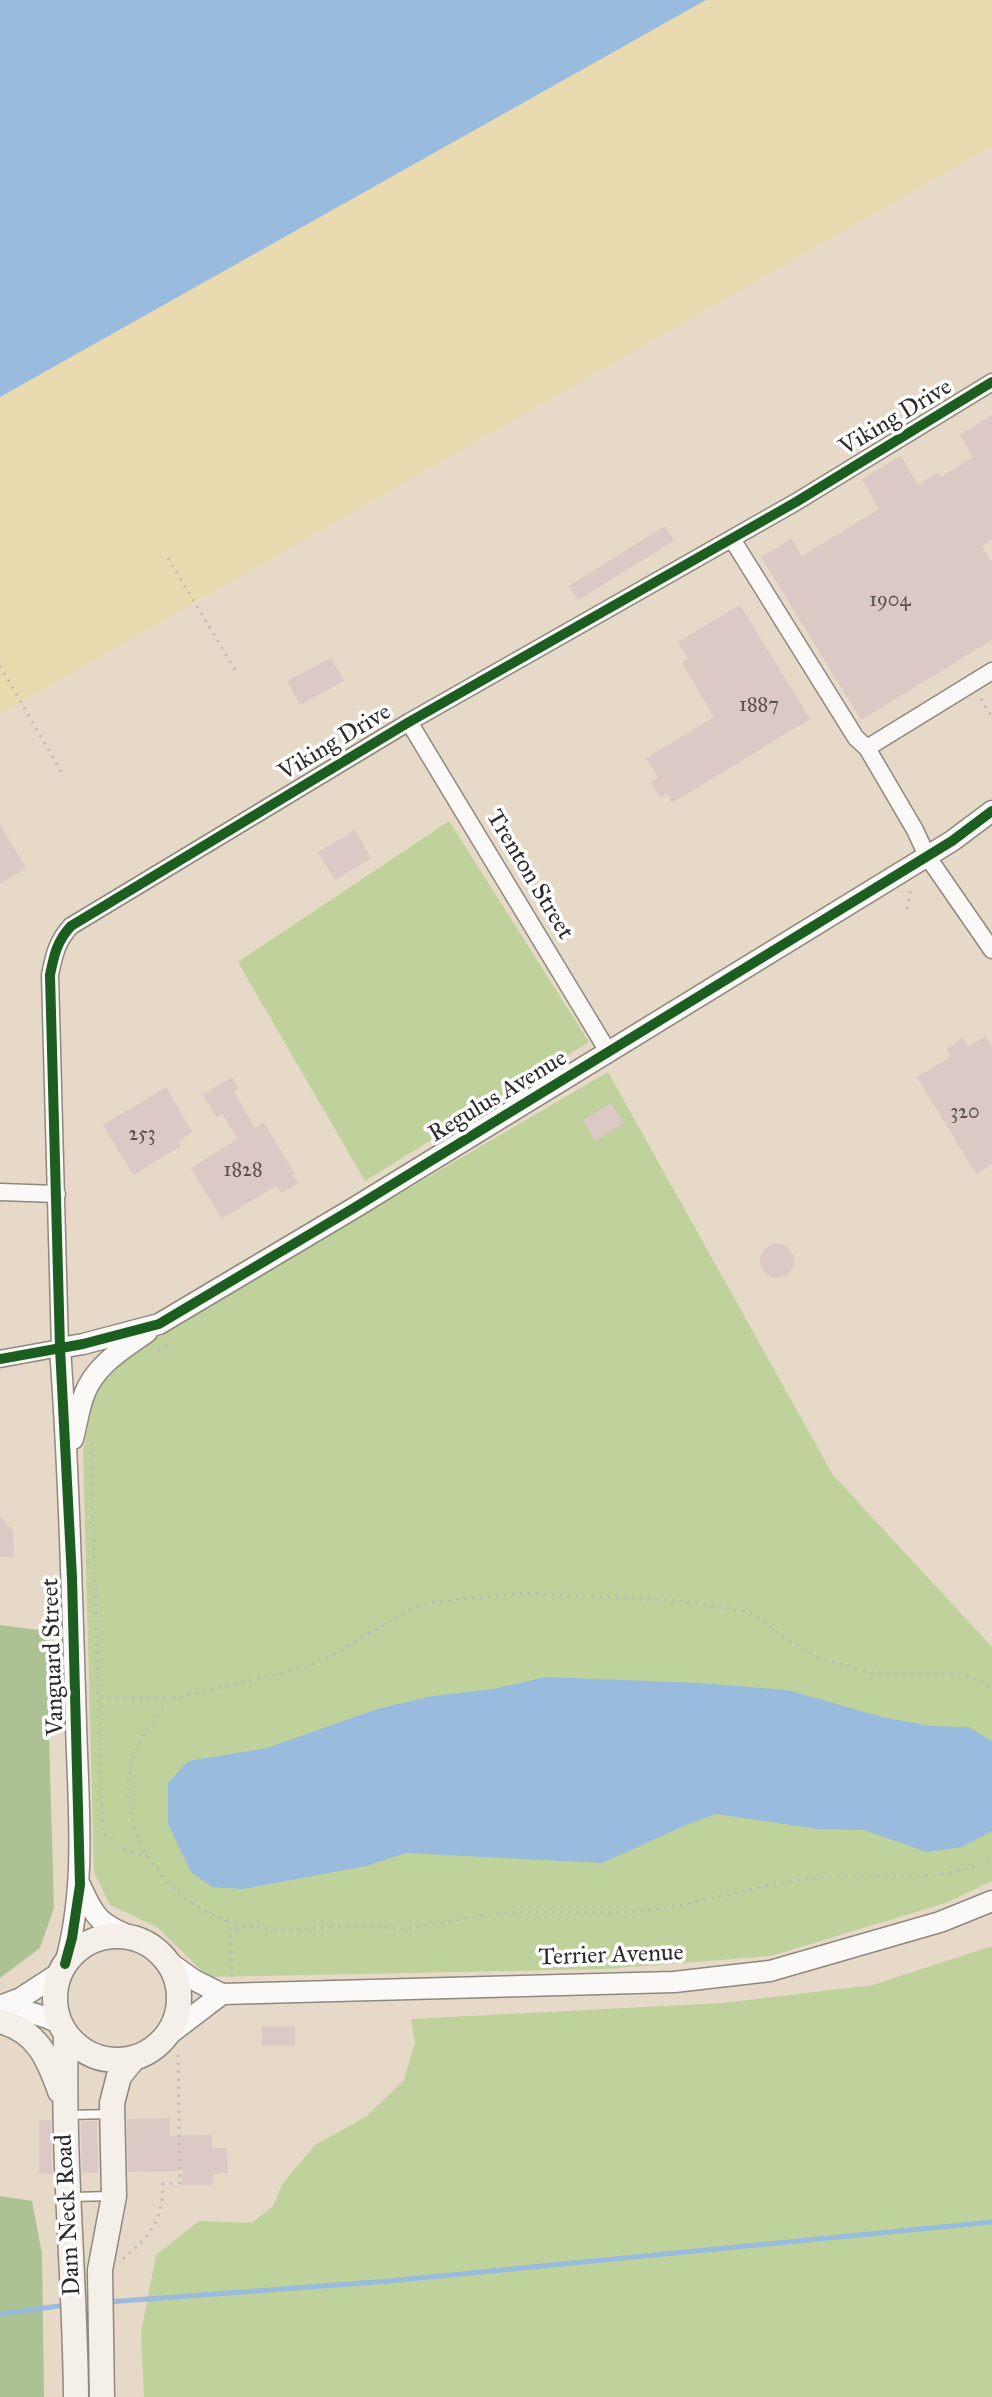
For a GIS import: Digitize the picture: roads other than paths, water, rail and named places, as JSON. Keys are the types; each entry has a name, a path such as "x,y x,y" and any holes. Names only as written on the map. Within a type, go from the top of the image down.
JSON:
{"main road":[{"path":"115,1936 134,1938 152,1946 166,1960 176,1978 179,1998 174,2037 133,2059 114,2060 96,2057 79,2047 64,2029 56,2007 56,1989 63,1968 78,1949 96,1940 115,1936"},
{"path":"0,2021 26,2032 42,2049 64,2109"},
{"name":"Dam Neck Road","path":"64,2029 64,2109 74,2284 76,2397"},
{"name":"Dam Neck Road","path":"102,2397 99,2283 114,2196 112,2114 119,2076 133,2059"}],"street":[{"name":"Viking Drive","path":"60,1348 50,975 54,952 71,926 409,722 732,539 992,382"},
{"path":"732,539 856,738 867,748 927,856 992,950"},
{"path":"867,748 992,671"},
{"name":"Trenton Street","path":"409,722 609,1053"},
{"name":"Regulus Avenue","path":"0,1359 83,1344 159,1324 609,1053 927,856 992,811"},
{"path":"0,1192 57,1194"},
{"path":"67,1462 84,1395 93,1378 108,1360 159,1324"},
{"name":"Vanguard Street","path":"60,1348 67,1462 80,1885 72,1938 63,1968"},
{"name":"Vanguard Street","path":"80,1885 90,1908 103,1924 134,1938"},
{"name":"Terrier Avenue","path":"227,1988 674,1982 770,1971 940,1922 992,1901"},
{"path":"166,1960 194,1980 227,1988"},
{"path":"0,2007 21,1998 63,1968"},
{"path":"174,2037 227,1988"},
{"path":"0,2007 43,2015 64,2029"}],"lane":[{"path":"64,2109 112,2114"},
{"path":"68,2197 114,2196"},
{"path":"76,2364 101,2363"}],"water":[{"path":"0,0 706,0 0,397"},
{"path":"546,1677 787,1690 882,1717 930,1726 968,1727 992,1741 992,1831 962,1847 927,1852 864,1830 818,1829 716,1814 602,1863 406,1853 366,1866 243,1889 212,1887 191,1872 168,1824 168,1783 188,1761 267,1748 377,1709 432,1696 493,1689"}],"waterway":[{"path":"108,2302 389,2281 992,2222"},
{"path":"0,2314 66,2305"}]}
